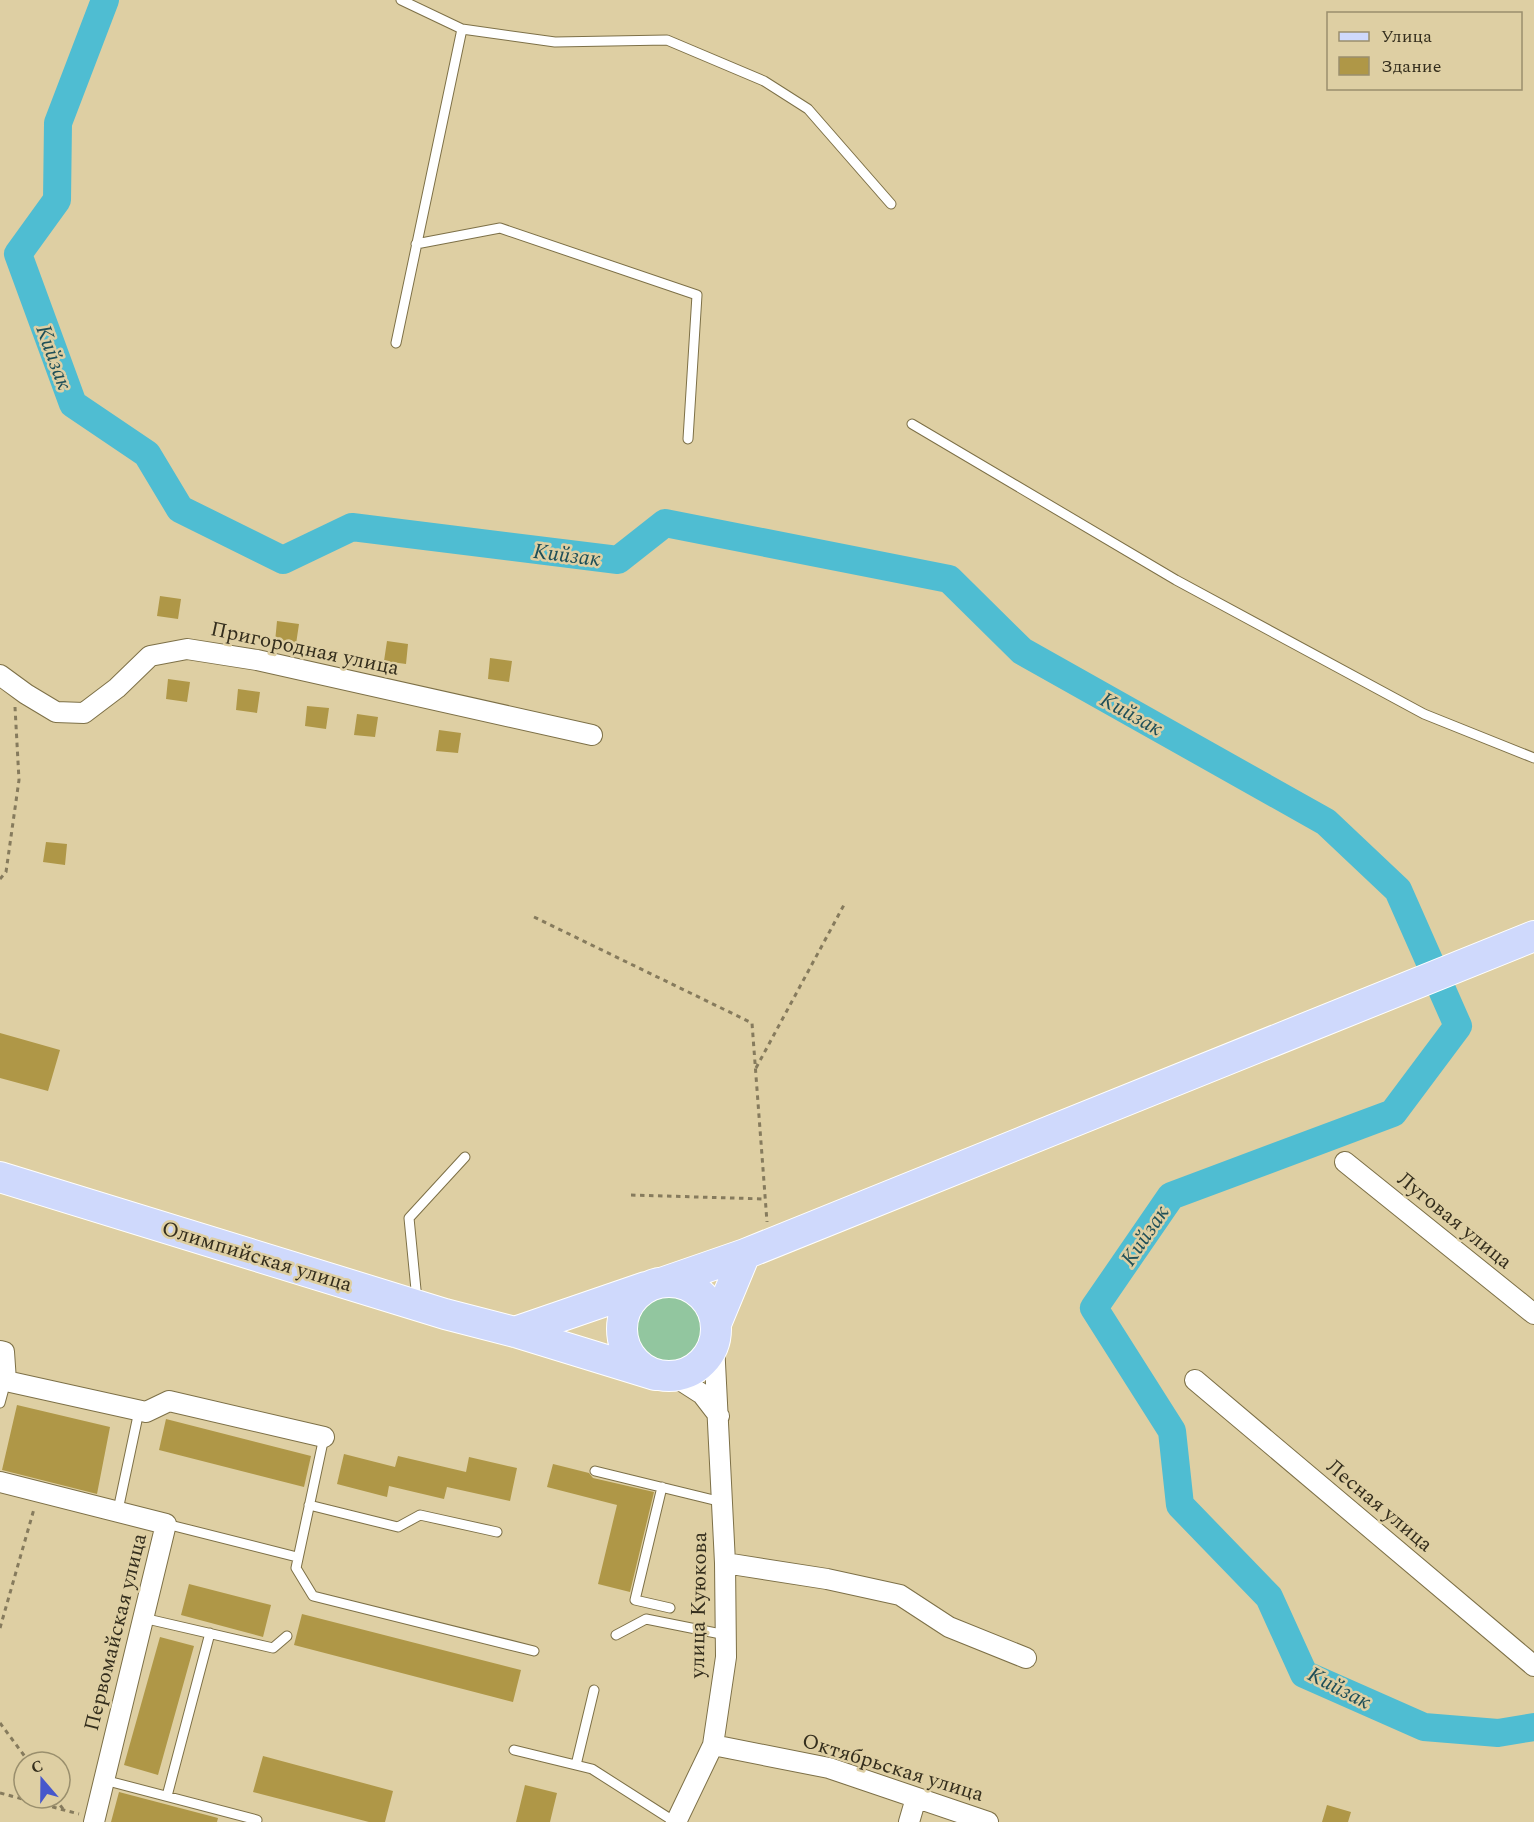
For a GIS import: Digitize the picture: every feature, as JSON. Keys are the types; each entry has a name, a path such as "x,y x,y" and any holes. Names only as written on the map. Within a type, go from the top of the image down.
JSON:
{"main road":[{"path":"515,1332 757,1249 1527,939"},
{"name":"Олимпийская улица","path":"0,1177 418,1305 664,1376"},
{"path":"715,1333 711,1306 699,1292 682,1283 655,1284 632,1299 623,1316 621,1334 627,1352 639,1366 664,1376 691,1371 706,1359 715,1333 757,1249"}],"street":[{"name":"Пригородная улица","path":"7,680 56,712 84,713 117,688 150,656 187,649 257,660 592,735"},
{"name":"Луговая улица","path":"1345,1162 1534,1314"},
{"name":"улица Куюкова","path":"676,1822 713,1745 726,1657 725,1563 715,1333"},
{"path":"0,1351 4,1352 6,1381 146,1412 169,1401 324,1437"},
{"path":"664,1376 702,1394 719,1416"},
{"name":"Лесная улица","path":"1195,1380 1534,1666"},
{"name":"Первомайская улица","path":"0,1482 166,1524 94,1820"},
{"path":"725,1563 827,1579 900,1595 949,1627 1026,1658"},
{"name":"Октябрьская улица","path":"713,1745 829,1768 988,1822"},
{"path":"909,1822 916,1798"}],"lane":[{"path":"401,0 462,29 555,42 667,40 764,81 808,110 891,204"},
{"path":"396,344 462,29"},
{"path":"416,244 500,228 697,296 688,439"},
{"path":"912,424 1176,580 1424,714 1534,758"},
{"path":"418,1305 409,1218 465,1157"},
{"path":"0,1403 6,1381"},
{"path":"118,1510 139,1411"},
{"path":"324,1437 296,1568 313,1596 534,1651"},
{"path":"595,1471 722,1502"},
{"path":"662,1487 635,1599 670,1608"},
{"path":"309,1505 398,1527 420,1515 497,1532"},
{"name":"Первомайская улица","path":"166,1524 297,1557"},
{"path":"143,1618 273,1648 287,1636"},
{"path":"616,1635 646,1619 726,1635"},
{"path":"167,1796 210,1633"},
{"path":"576,1765 594,1690"},
{"path":"514,1750 592,1769 676,1822"},
{"path":"104,1780 257,1821"}],"path":[{"path":"0,879 6,872 19,780 7,680"},
{"path":"756,1070 845,903"},
{"path":"534,917 752,1023 765,1199 757,1249"},
{"path":"631,1195 765,1199"},
{"path":"0,1628 39,1491"},
{"path":"0,1723 20,1750"},
{"path":"64,1810 94,1820"}],"green space":[{"path":"666,1295 679,1298 691,1305 698,1317 701,1330 698,1343 691,1355 679,1362 666,1365 653,1362 641,1355 634,1343 631,1330 634,1317 641,1305 653,1298"}],"building":[{"path":"160,596 181,599 178,619 157,616"},
{"path":"277,621 299,624 296,644 275,642"},
{"path":"387,641 408,644 406,664 384,661"},
{"path":"490,658 512,661 509,682 488,679"},
{"path":"168,679 190,682 187,702 166,699"},
{"path":"238,689 260,692 257,713 236,710"},
{"path":"307,706 329,708 326,729 305,726"},
{"path":"357,714 378,717 375,737 354,735"},
{"path":"439,730 461,733 458,753 436,751"},
{"path":"46,842 67,844 65,865 43,862"},
{"path":"0,1033 60,1050 48,1091 0,1078"},
{"path":"17,1405 110,1427 97,1494 2,1470"},
{"path":"166,1419 311,1456 304,1487 159,1450"},
{"path":"344,1454 395,1467 398,1456 466,1472 469,1457 517,1468 510,1501 447,1487 444,1499 389,1486 387,1497 337,1484"},
{"path":"553,1464 589,1473 593,1478 654,1492 630,1592 598,1584 617,1505 547,1487"},
{"path":"189,1584 271,1605 263,1637 181,1615"},
{"path":"302,1614 521,1670 513,1702 294,1645"},
{"path":"160,1637 194,1646 158,1775 124,1765"},
{"path":"263,1756 393,1791 385,1822 369,1822 253,1792"},
{"path":"525,1785 557,1793 550,1822 516,1822"},
{"path":"119,1792 218,1818 217,1822 111,1822"},
{"path":"1327,1805 1351,1812 1348,1822 1322,1822"}],"waterway":[{"name":"Кийзак","path":"105,0 58,123 57,200 18,254 73,404 147,454 180,509 283,560 352,527 618,560 665,523 949,579 1022,651 1326,822 1398,890 1458,1026 1393,1113 1171,1196 1094,1308 1172,1431 1180,1505 1269,1597 1304,1674 1424,1727 1498,1733 1534,1727"}]}
